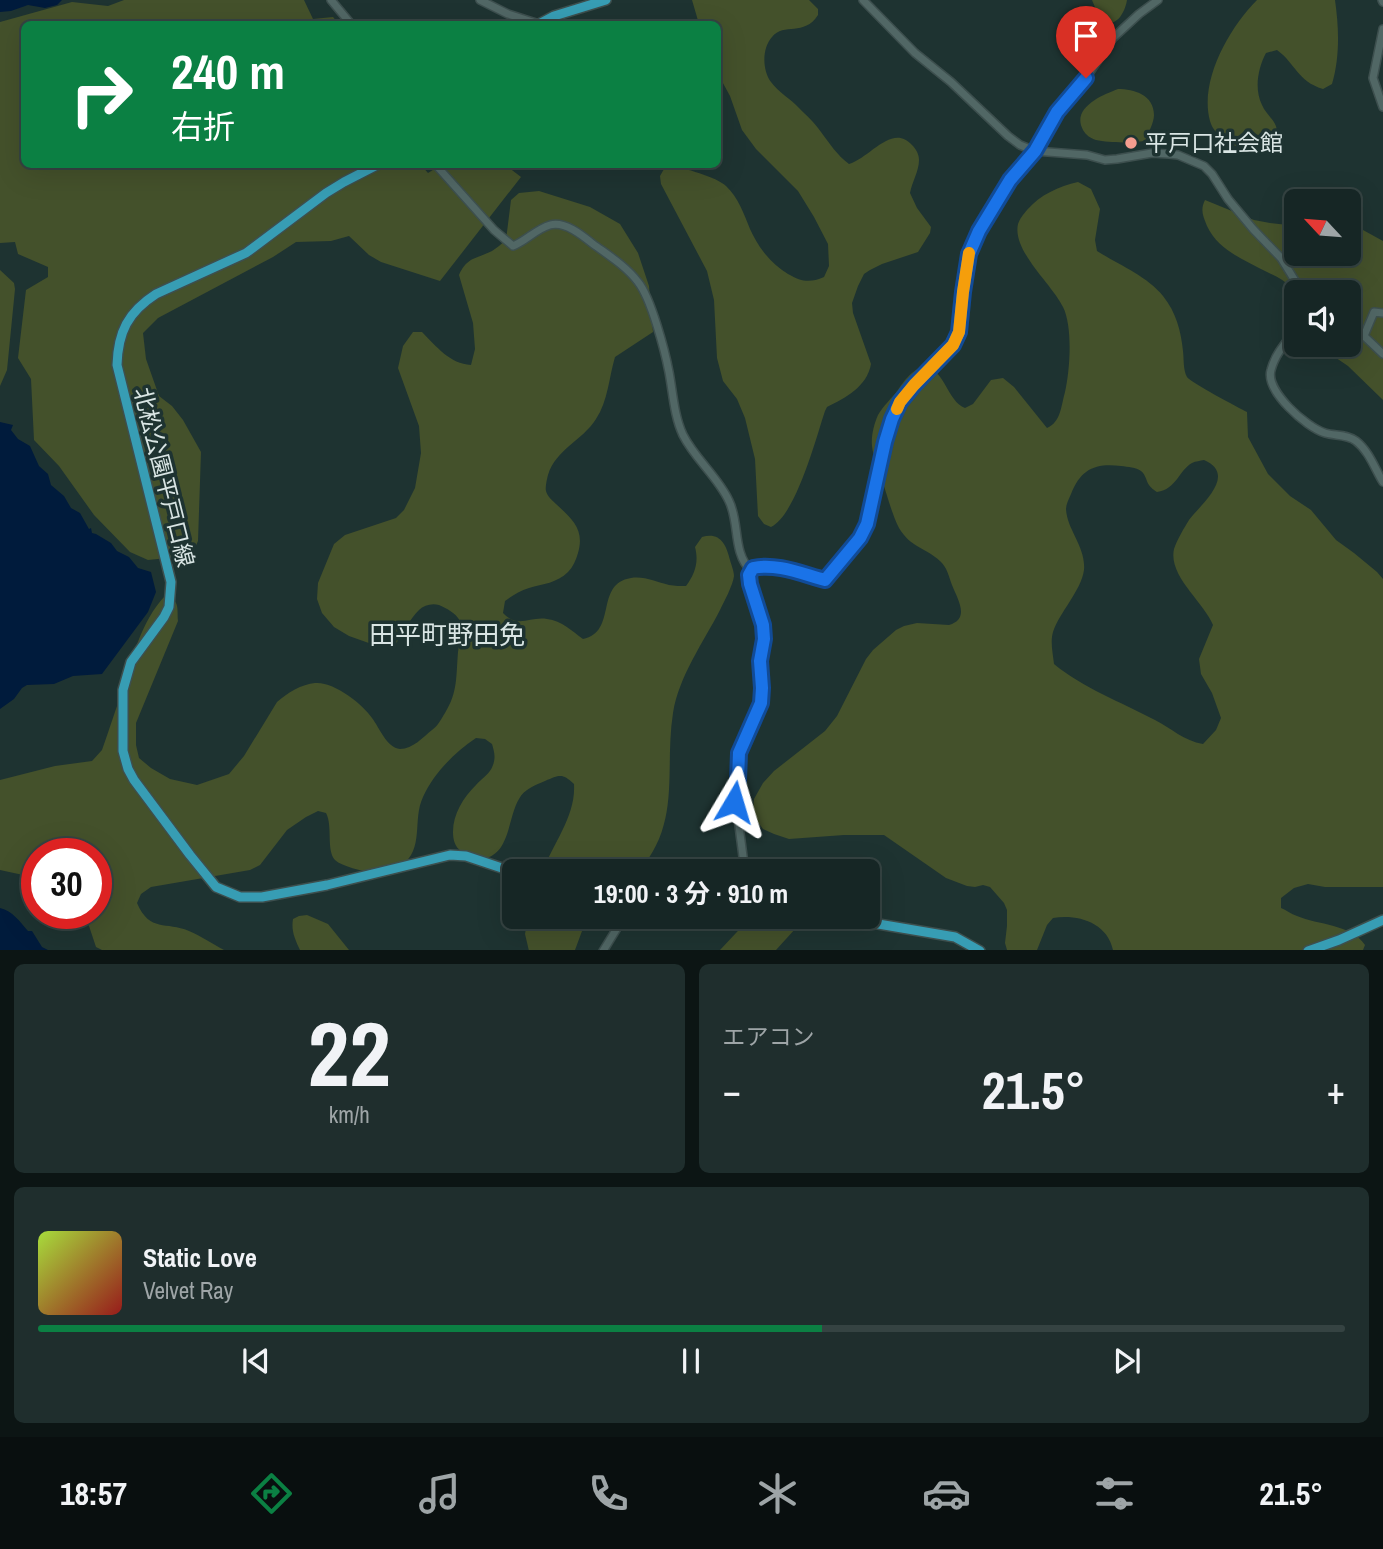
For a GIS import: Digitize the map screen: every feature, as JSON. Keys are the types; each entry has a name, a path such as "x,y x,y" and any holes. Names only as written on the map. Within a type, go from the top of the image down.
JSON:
{"main road":[{"path":"545,21 606,0"},
{"name":"北松公園平戸口線","path":"371,168 326,193 246,253 143,302 122,332 117,348 117,365 171,582 169,607 131,662 126,677 123,690 123,751 134,780 165,823 216,887 229,894 262,897 327,885 450,855 466,856 502,869"},
{"path":"1312,950 1383,920"},
{"path":"880,924 955,937 981,950"}],"street":[{"path":"331,0 348,21"},
{"path":"480,0 531,21"},
{"path":"863,0 915,53 1020,145 1035,151 1087,155 1105,160 1152,153 1178,155 1204,166 1253,229 1281,258 1295,280"},
{"path":"743,859 734,802 739,753 761,703 760,661 764,639 763,625 749,575 753,568 763,566 825,580 860,538 869,518 885,442 900,402 953,345 959,332 969,254 979,231 1010,180 1035,151 1057,112 1086,78 1113,38 1158,0"},
{"path":"1383,29 1373,78 1383,107"},
{"path":"439,168 494,230 513,246 537,231 560,224 579,233 621,265 638,282 644,291 662,342 683,436 730,501 741,555 751,571"},
{"path":"1364,337 1374,312 1383,313"},
{"path":"1361,335 1383,354"},
{"path":"1284,345 1271,369 1273,387 1305,423 1323,433 1345,436 1359,444 1383,482"},
{"path":"603,950 617,929"}],"green space":[{"path":"124,0 304,0 313,19 333,17 336,21 21,21 21,168 424,168 428,173 436,168 509,168 521,177 440,281 381,262 369,255 349,236 331,241 296,242 158,318 143,333 146,359 159,396 172,406 183,420 201,452 198,541 187,556 148,560 130,552 94,515 59,466 34,440 31,379 18,358 26,290 48,277 48,267 18,254 15,242 0,243 0,22 72,2 108,6"},
{"path":"692,0 809,0 818,9 818,15 812,22 800,28 782,30 772,37 766,47 764,59 768,77 777,89 813,122 849,164 889,140 904,139 912,145 919,160 910,193 931,227 918,252 882,264 864,274 852,303 871,364 869,372 854,391 827,407 797,492 789,508 771,527 764,524 758,516 755,459 745,418 737,399 723,381 717,358 714,300 707,271 661,184 660,176 666,168 681,168 722,183 737,200 753,236 766,255 782,270 798,279 810,281 824,277 829,266 828,244 798,191 756,149 742,130 721,80 721,21 698,21"},
{"path":"1092,0 1127,0 1118,19 1110,22 1100,16"},
{"path":"1257,0 1335,0 1338,53 1332,84 1323,89 1302,77 1277,50 1266,53 1259,72 1258,92 1277,133 1268,145 1250,150 1240,148 1221,137 1210,121 1208,105 1209,89 1219,56 1236,25"},
{"path":"1118,89 1142,94 1151,102 1154,118 1145,141 1101,141 1090,137 1083,130 1080,122 1085,109 1097,99"},
{"path":"1078,182 1091,189 1100,209 1095,240 1097,251 1149,282 1168,302 1179,329 1187,377 1247,412 1248,437 1268,474 1290,496 1311,510 1336,540 1383,579 1383,887 1325,887 1308,884 1294,888 1281,898 1281,908 1305,919 1351,933 1365,945 1363,950 1113,950 1110,940 1098,927 1081,919 1062,917 1053,918 1047,925 1037,950 1007,950 1007,910 990,887 967,886 946,878 884,835 789,839 763,829 754,817 754,799 763,783 774,771 825,731 837,716 873,650 904,626 917,623 949,625 959,618 961,608 948,572 934,556 908,540 896,522 873,454 874,426 880,412 906,379 922,367 937,373 954,399 965,408 973,404 991,380 1003,378 1014,387 1047,428 1055,422 1061,408 1068,372 1070,349 1066,315 1058,298 1021,245 1018,224 1038,200 1050,192","holes":["1204,460 1214,466 1218,473 1214,490 1189,520 1174,549 1176,569 1181,579 1213,625 1199,659 1201,674 1212,693 1221,718 1216,730 1203,744 1184,737 1065,673 1054,664 1052,640 1056,625 1079,586 1084,570 1082,554 1066,509 1075,485 1084,473 1096,467 1132,467 1143,473 1157,492 1173,484 1192,463"]},
{"path":"539,191 590,207 620,224 638,253 649,286 653,332 615,357 600,412 590,427 557,458 548,475 547,495 576,525 580,537 574,563 559,579 526,589 505,601 503,613 508,618 519,621 552,620 583,639 594,635 604,618 613,589 620,582 641,578 686,586 695,568 695,547 702,537 713,536 721,541 734,572 728,593 692,660 676,699 671,734 669,796 661,835 652,853 648,859 548,859 568,818 574,796 574,784 561,776 534,786 521,796 504,841 494,854 479,859 464,853 454,840 455,819 471,790 490,771 494,759 492,744 485,739 476,738 445,764 428,788 420,806 416,843 401,866 371,872 338,862 332,856 328,818 326,813 318,811 287,830 260,865 250,870 151,887 141,894 137,903 147,919 159,925 189,931 224,950 102,950 96,947 90,929 112,929 112,838 21,838 21,875 0,870 0,780 55,766 92,761 102,750 138,641 165,596 175,602 178,621 136,723 136,745 139,758 170,779 197,785 229,774 244,756 277,702 295,689 310,684 322,683 355,700 368,712 387,741 395,748 409,747 421,739 436,726 445,713 456,684 462,629 456,616 439,605 426,606 419,610 395,645 380,647 349,636 334,627 322,613 317,599 318,583 334,544 345,535 396,518 404,510 415,488 421,453 419,426 398,368 403,346 413,332 422,332 450,358 471,365 475,349 473,323 459,275 469,262 492,251 506,240 511,200 519,193"},
{"path":"1205,200 1254,220 1284,225 1284,266 1362,266 1362,229 1383,241 1383,400 1348,366 1335,357 1361,357 1361,280 1284,282 1232,254 1218,242 1207,226 1203,207"},
{"path":"0,270 14,283 15,289 7,370 0,386"},
{"path":"307,915 328,924 349,950 300,950 293,931 293,919"},
{"path":"526,929 583,929 575,950 529,950"},
{"path":"740,929 795,929 776,950 720,950"}],"water":[{"path":"0,0 62,0 57,5 45,8 28,5 0,12"},
{"path":"0,422 13,425 11,430 18,439 30,446 39,466 48,474 51,485 64,496 71,508 80,513 92,533 111,543 138,568 151,572 156,592 148,612 102,674 73,676 54,684 27,685 0,709"},
{"path":"0,908 12,914 21,924 21,929 32,931 42,947 48,950 0,950"}],"slow traffic":[{"path":"897,409 914,385 953,345 959,332 969,253"}],"place":[{"name":"平戸口社会館","path":"1131,143"}],"district":[{"name":"田平町野田免","path":"447,635"}],"route":[{"path":"734,802 739,753 761,703 762,688 760,661 764,646 763,625 749,575 753,568 763,566 825,580 860,538 869,518 885,442 900,402 953,345 959,332 969,254 979,231 1010,180 1035,151 1057,112 1086,78"}]}
